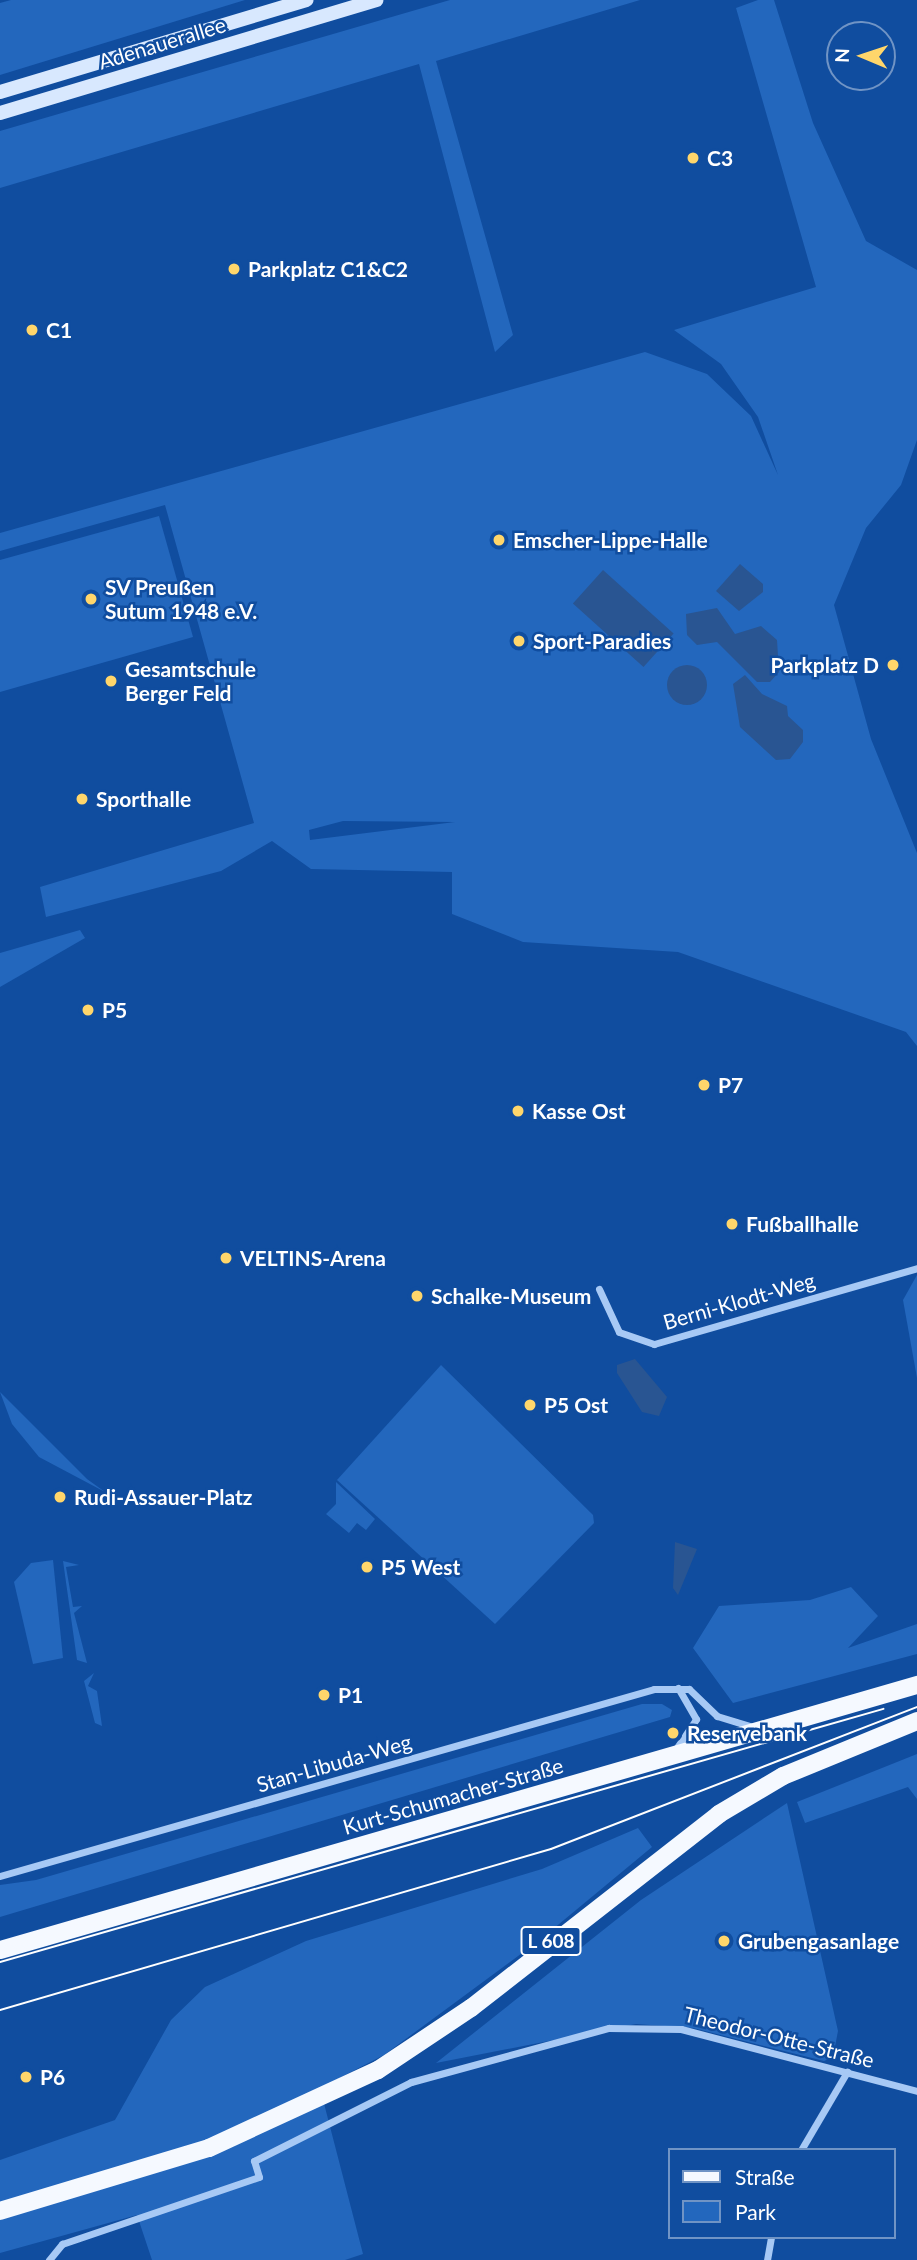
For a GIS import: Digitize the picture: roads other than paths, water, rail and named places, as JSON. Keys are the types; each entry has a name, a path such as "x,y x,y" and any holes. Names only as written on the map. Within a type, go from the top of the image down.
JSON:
{"main road":[{"name":"Adenauerallee","path":"0,92 307,0"},
{"name":"Adenauerallee","path":"0,113 376,0"},
{"name":"Kurt-Schumacher-Straße","path":"0,1950 917,1685"},
{"name":"L 608","path":"0,2211 209,2148 378,2070 471,2008 719,1814 783,1776 917,1721"}],"street":[{"name":"Berni-Klodt-Weg","path":"598,1289 620,1332 654,1344 917,1268"},
{"path":"678,1688 689,1689 727,1721 768,1729"},
{"path":"666,1759 695,1730 695,1708 678,1688"},
{"name":"Stan-Libuda-Weg","path":"0,1876 678,1688"},
{"name":"Theodor-Otte-Straße","path":"49,2260 62,2244 259,2177 254,2161 411,2082 610,2028 681,2029 917,2091"},
{"path":"802,2148 847,2072"},
{"path":"767,2260 771,2239"}],"tram line":[{"path":"0,2010 551,1849 917,1707"},
{"path":"0,1962 883,1709"}],"place":[{"name":"C3","path":"693,158"},
{"name":"Parkplatz C1&C2","path":"234,269"},
{"name":"C1","path":"32,330"},
{"name":"Emscher-Lippe-Halle","path":"499,540"},
{"name":"SV Preußen Sutum 1948 e.V.","path":"91,599"},
{"name":"Sport-Paradies","path":"519,641"},
{"name":"Parkplatz D","path":"893,665"},
{"name":"Gesamtschule Berger Feld","path":"111,681"},
{"name":"Sporthalle","path":"82,799"},
{"name":"P5","path":"88,1010"},
{"name":"P7","path":"704,1085"},
{"name":"Kasse Ost","path":"518,1111"},
{"name":"Fußballhalle","path":"732,1224"},
{"name":"VELTINS-Arena","path":"226,1258"},
{"name":"Schalke-Museum","path":"417,1296"},
{"name":"P5 Ost","path":"530,1405"},
{"name":"Rudi-Assauer-Platz","path":"60,1497"},
{"name":"P5 West","path":"367,1567"},
{"name":"P1","path":"324,1695"},
{"name":"Reservebank","path":"673,1733"},
{"name":"Grubengasanlage","path":"724,1941"},
{"name":"P6","path":"26,2077"}]}
